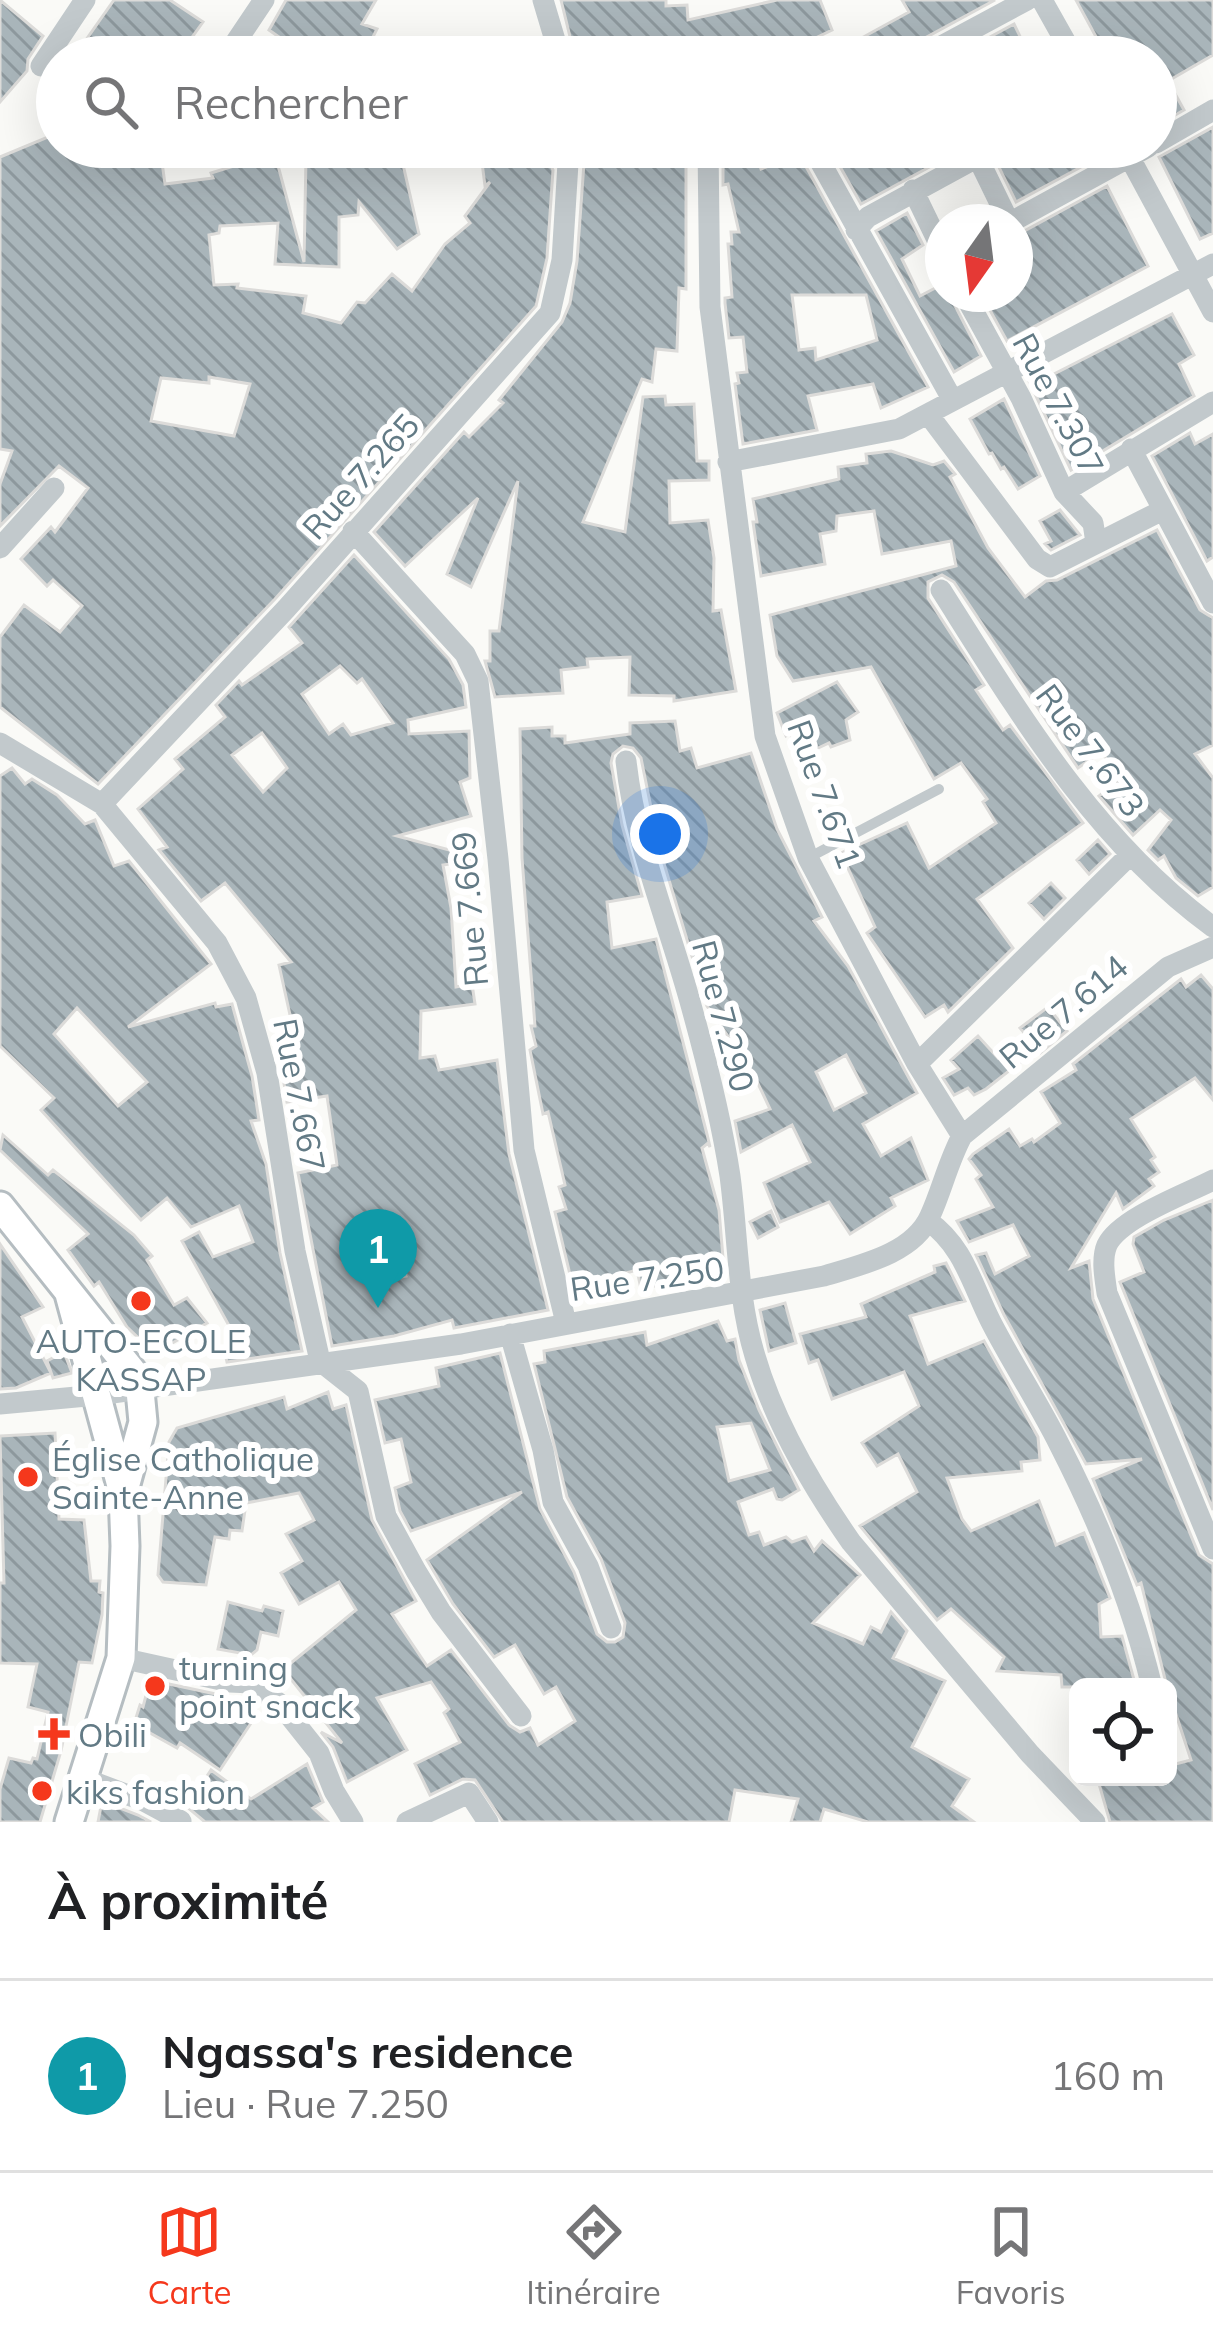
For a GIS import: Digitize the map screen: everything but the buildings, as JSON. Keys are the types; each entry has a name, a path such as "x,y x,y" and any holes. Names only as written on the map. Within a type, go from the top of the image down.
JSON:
{"main road":[{"path":"0,1206 131,1366 142,1389 142,1422 123,1493 121,1658 69,1822"},
{"path":"69,1294 123,1493"}],"street":[{"path":"61,36 85,0"},
{"path":"240,36 264,0"},
{"path":"543,0 554,36"},
{"path":"960,36 1027,0"},
{"path":"1042,0 1062,36"},
{"path":"1177,129 1213,110"},
{"name":"Rue 7.265","path":"102,804 550,313 562,260 568,168"},
{"name":"Rue 7.671","path":"708,168 710,307 765,736 808,858 917,1064 962,1136"},
{"path":"823,168 952,399"},
{"path":"856,230 868,217 949,168"},
{"path":"983,168 1001,204"},
{"path":"1033,209 1105,168"},
{"path":"1147,168 1192,276 1213,312"},
{"path":"913,190 925,215"},
{"path":"728,462 899,429 1213,264"},
{"name":"Rue 7.307","path":"973,312 1021,398 1064,492 1093,524 1096,543"},
{"path":"1064,492 1213,402"},
{"path":"928,414 1037,559 1049,567 1163,510"},
{"path":"1130,449 1213,603"},
{"path":"0,548 54,488"},
{"name":"Rue 7.669","path":"353,531 465,654 478,681 524,1150 566,1323"},
{"name":"Rue 7.673","path":"941,590 1090,811 1183,905 1213,927"},
{"name":"Rue 7.667","path":"0,743 102,804 217,943 246,998 267,1073 295,1251 320,1361"},
{"name":"Rue 7.290","path":"626,761 630,800 689,998 729,1174 741,1292"},
{"path":"917,1064 1130,855"},
{"name":"Rue 7.614","path":"962,1136 1168,967 1213,947"},
{"path":"741,1292 824,1276 874,1260 907,1243 928,1221 947,1163 962,1136"},
{"path":"1213,1180 1124,1226 1107,1246 1104,1268 1107,1293 1213,1549"},
{"path":"928,1221 952,1242 965,1263 988,1317 1059,1443 1132,1616 1149,1678"},
{"name":"Rue 7.250","path":"0,1404 142,1389 510,1334 741,1292 755,1357 771,1398 827,1508 913,1620 1095,1822"},
{"path":"510,1334 553,1502 588,1566 611,1628"},
{"path":"320,1361 358,1391 386,1516 416,1571 441,1612 521,1716"},
{"path":"121,1658 251,1683 280,1704 319,1753 352,1822"},
{"path":"83,1778 181,1821"},
{"path":"407,1822 469,1793 488,1822"}],"lane":[{"path":"808,858 938,789"}],"place":[{"name":"AUTO-ECOLE KASSAP","path":"141,1301"},
{"name":"Ngassa's residence","path":"378,1308"},
{"name":"Église Catholique Sainte-Anne","path":"28,1477"},
{"name":"turning point snack","path":"155,1686"},
{"name":"Obili","path":"54,1734"},
{"name":"kiks fashion","path":"42,1791"}]}
